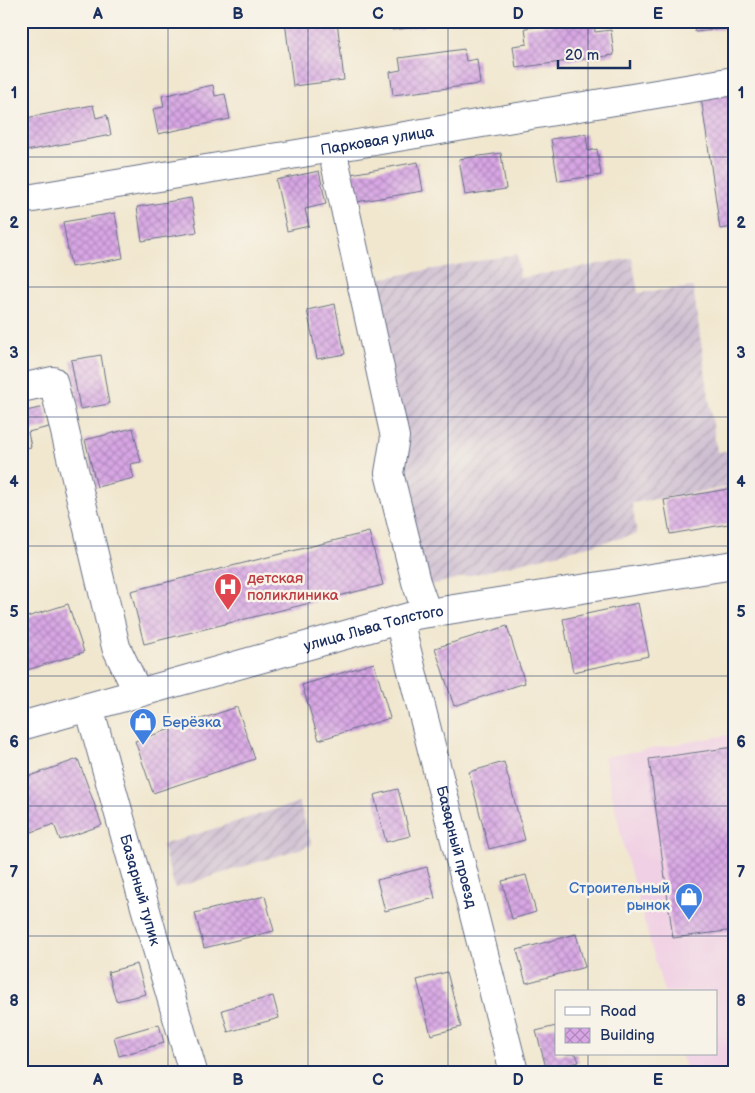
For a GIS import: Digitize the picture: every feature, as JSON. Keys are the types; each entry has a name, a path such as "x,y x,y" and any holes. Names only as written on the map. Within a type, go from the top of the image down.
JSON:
{"street":[{"name":"Парковая улица","path":"21,200 734,81"},
{"path":"332,148 395,437 389,473 416,582 426,613"},
{"path":"21,388 53,381 116,647 138,693"},
{"name":"улица Льва Толстого","path":"21,726 426,613 734,564"},
{"name":"Базарный проезд","path":"399,620 514,1072"},
{"name":"Базарный тупик","path":"89,706 193,1072"}],"shaded area":[{"path":"517,254 520,278 632,258 638,293 693,287 717,452 734,450 734,486 632,503 637,534 423,587 398,471 372,280"},
{"name":"Строительный рынок","path":"734,734 734,1072 686,1072 682,1056 718,1056 718,990 663,990 624,849 604,757"},
{"path":"299,802 312,845 175,888 162,845"}],"building":[{"path":"285,21 337,21 344,80 293,86"},
{"path":"391,21 424,21 425,26 392,30"},
{"path":"578,21 594,21 595,32 611,30 614,55 516,68 513,46 527,44 525,28"},
{"path":"694,21 734,21 734,28 695,32"},
{"path":"464,49 466,61 477,59 480,84 393,95 390,72 401,70 399,58"},
{"path":"213,85 215,96 225,94 230,119 158,134 153,109 164,107 162,96"},
{"path":"734,92 734,227 720,229 701,97"},
{"path":"93,105 96,118 107,115 111,135 21,152 21,119"},
{"path":"586,134 588,151 597,149 601,175 558,181 551,139"},
{"path":"501,153 506,189 465,195 459,159"},
{"path":"418,162 423,191 356,202 351,174"},
{"path":"319,171 326,204 305,209 309,226 287,231 276,180"},
{"path":"191,198 197,232 142,241 137,207"},
{"path":"115,213 123,258 71,267 63,222"},
{"path":"335,304 345,354 317,359 307,310"},
{"path":"101,355 109,404 80,409 71,360"},
{"path":"45,407 49,427 28,432 31,447 21,449 21,412"},
{"path":"133,428 141,462 130,464 134,478 97,487 85,440"},
{"path":"734,488 734,523 670,534 664,500"},
{"path":"369,532 383,585 144,644 131,591"},
{"path":"638,603 649,656 573,672 563,619"},
{"path":"68,604 84,652 21,672 21,619"},
{"path":"507,626 525,683 454,706 435,648"},
{"path":"374,663 390,718 319,740 302,685"},
{"path":"237,707 255,759 153,793 135,741"},
{"path":"734,747 734,930 673,938 649,759"},
{"path":"78,759 102,825 60,840 54,824 21,836 21,779"},
{"path":"504,762 525,840 489,849 469,772"},
{"path":"398,789 410,836 386,842 374,795"},
{"path":"427,867 435,898 385,911 377,880"},
{"path":"526,875 536,912 512,919 502,881"},
{"path":"265,896 274,931 204,948 195,913"},
{"path":"576,934 585,967 526,983 517,950"},
{"path":"137,964 146,994 116,1001 108,972"},
{"path":"447,972 461,1027 431,1035 417,980"},
{"path":"273,996 279,1018 228,1032 222,1010"},
{"path":"159,1024 164,1043 119,1056 114,1037"},
{"path":"555,1026 555,1056 577,1056 579,1062 547,1071 536,1031"}],"place":[{"name":"детская поликлиника","path":"228,611"},
{"name":"Берёзка","path":"143,746"},
{"name":"Строительный рынок","path":"689,921"}]}
